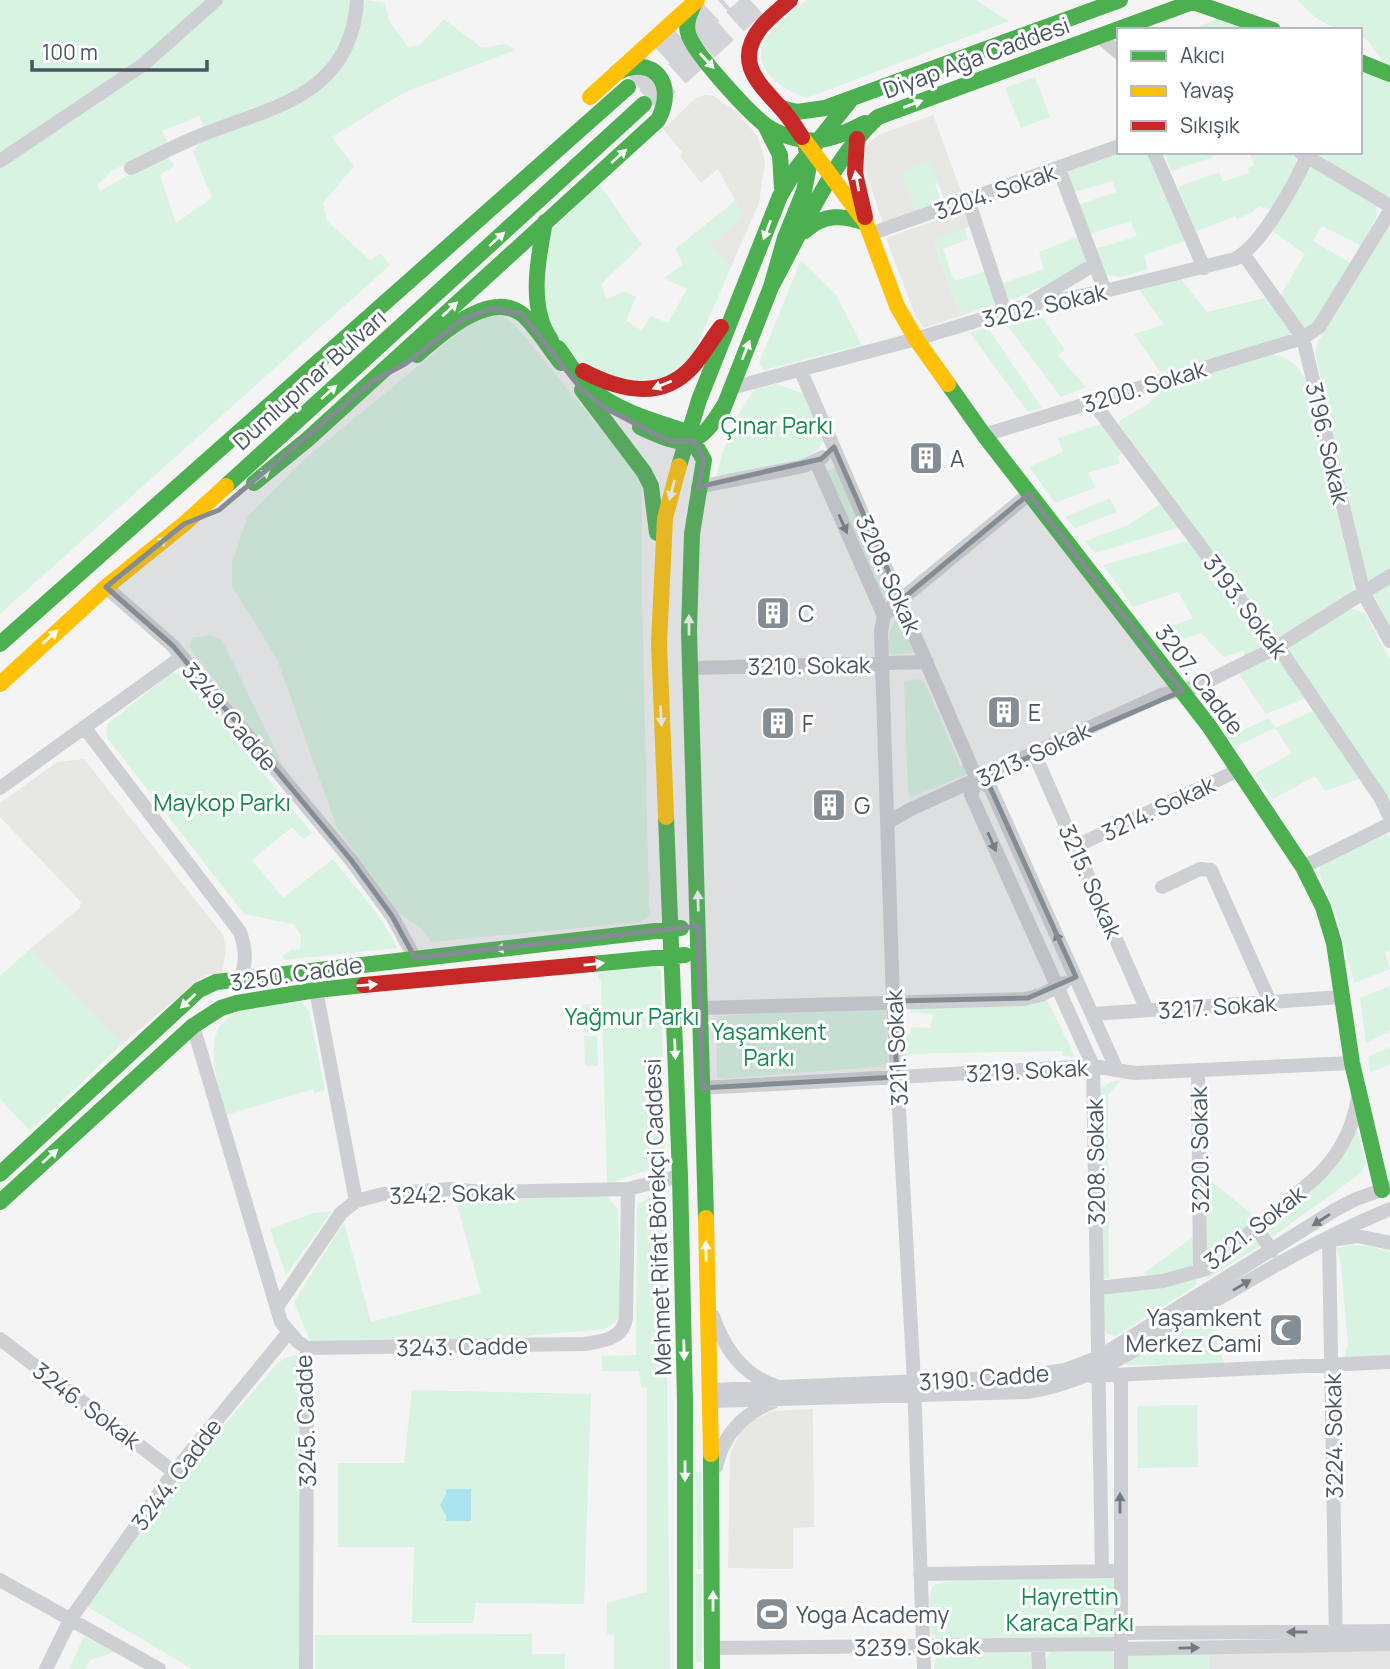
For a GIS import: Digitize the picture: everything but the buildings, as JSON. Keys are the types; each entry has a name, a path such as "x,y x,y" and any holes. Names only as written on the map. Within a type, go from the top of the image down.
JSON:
{"main road":[{"name":"3207. Cadde","path":"790,0 761,26 751,43 749,55 753,76 781,108 868,228"},
{"name":"Diyap Ağa Caddesi","path":"781,108 812,111 1120,0"},
{"path":"579,108 696,1"},
{"path":"696,1 688,23 691,42 764,124 812,150 878,117"},
{"path":"1195,1 1268,28"},
{"name":"Diyap Ağa Caddesi","path":"1121,28 1195,1"},
{"name":"Diyap Ağa Caddesi","path":"857,138 878,117 1117,29"},
{"path":"1362,63 1390,74"},
{"path":"184,524 219,510 308,439 658,120 664,111 666,88 656,72 639,66 623,68 616,73"},
{"name":"Dumlupınar Bulvarı","path":"0,644 628,87"},
{"name":"Diyap Ağa Caddesi","path":"812,150 852,98"},
{"name":"Dumlupınar Bulvarı","path":"0,684 106,587 184,524 644,104"},
{"name":"Mehmet Rifat Börekçi Caddesi","path":"764,124 780,149 780,196"},
{"name":"3207. Cadde","path":"857,138 855,173 868,228 897,306 916,339 984,435 1182,691 1239,770 1316,891 1329,924 1359,1096 1386,1189"},
{"name":"Mehmet Rifat Börekçi Caddesi","path":"771,287 831,178 857,138"},
{"name":"Mehmet Rifat Börekçi Caddesi","path":"685,1669 685,1396 680,1176 660,692 665,518 689,439 780,196 787,179 812,150"},
{"name":"Mehmet Rifat Börekçi Caddesi","path":"712,1669 713,1486 690,572 698,487 704,460 771,287 785,239 804,191 812,150"},
{"path":"164,499 223,436 524,157"},
{"path":"800,237 813,223 830,216 848,217 868,228"},
{"path":"545,222 540,255 542,327 587,385 614,406 689,439 704,460"},
{"path":"554,344 582,370 612,386 639,391 656,389 679,378 691,368 740,301"},
{"path":"371,382 405,364 464,318 492,308 514,310 522,315 637,461 651,486 661,587"},
{"path":"581,389 607,409 669,441 689,439 709,432 725,404"},
{"path":"0,630 60,591"},
{"name":"3250. Cadde","path":"0,1174 199,990 216,982 698,926"},
{"name":"3250. Cadde","path":"0,1202 193,1026 220,1008 316,990 699,954"},
{"path":"314,970 316,990"},
{"path":"240,979 242,1002"},
{"path":"685,1396 711,1396"}],"street":[{"path":"0,161 144,64 216,0"},
{"path":"131,168 194,138 265,113 306,91 333,70 348,42 356,16 357,0"},
{"path":"675,0 677,18"},
{"path":"1099,36 1117,51"},
{"name":"3204. Sokak","path":"868,228 968,200 1117,147"},
{"path":"1155,154 1204,268"},
{"path":"1244,254 1260,236 1294,184 1303,154 1390,209 1319,327 1303,338"},
{"path":"1059,169 1105,291"},
{"path":"968,200 1005,312"},
{"name":"3202. Sokak","path":"731,388 916,339 1023,307 1225,263 1244,254"},
{"name":"3196. Sokak","path":"1244,254 1303,338 1364,594 1390,641"},
{"path":"1023,307 1095,264"},
{"name":"3200. Sokak","path":"984,435 1303,338"},
{"name":"3208. Sokak","path":"800,369 977,780 990,787 1116,1070"},
{"name":"3193. Sokak","path":"1093,402 1277,647 1380,797 1390,817"},
{"path":"698,487 816,462 834,447"},
{"name":"3208. Sokak","path":"816,462 884,616"},
{"path":"884,616 1029,494"},
{"name":"3213. Sokak","path":"887,823 909,810 1161,695 1198,686 1277,647 1390,576"},
{"name":"3249. Cadde","path":"106,587 164,636 182,657 356,866 392,916 415,958"},
{"name":"3211. Sokak","path":"884,616 880,631 887,823 897,1077 914,1388 924,1669"},
{"path":"0,788 182,657"},
{"name":"3210. Sokak","path":"691,668 928,662"},
{"path":"84,727 240,932 246,956 240,979"},
{"name":"3215. Sokak","path":"1034,753 1147,1010"},
{"name":"3214. Sokak","path":"1076,846 1239,770"},
{"name":"3208. Sokak","path":"977,780 971,795 1093,1066 1098,1288 1096,1370 1102,1571"},
{"path":"1303,867 1390,824"},
{"path":"1162,887 1200,869 1211,870 1270,1002"},
{"path":"701,1009 1024,999 1041,995 1076,977"},
{"path":"316,990 356,1201"},
{"name":"3217. Sokak","path":"1092,1014 1342,997"},
{"name":"3245. Cadde","path":"193,1026 276,1307 289,1332 307,1348 306,1669"},
{"name":"3219. Sokak","path":"702,1088 1093,1066 1135,1073 1352,1063"},
{"name":"3220. Sokak","path":"1198,1070 1200,1271"},
{"name":"3221. Sokak","path":"1098,1288 1163,1281 1206,1269 1328,1165 1347,1134 1359,1096"},
{"name":"3242. Sokak","path":"276,1307 341,1213 356,1201 383,1194 450,1189 483,1192 628,1189 680,1176"},
{"name":"3243. Cadde","path":"307,1348 585,1344 615,1337 623,1330 626,1318 628,1189"},
{"name":"3190. Cadde","path":"711,1396 914,1388 1065,1370 1096,1370 1335,1210 1386,1189"},
{"name":"3207. Cadde","path":"1386,1189 1390,1210"},
{"name":"3190. Cadde","path":"914,1388 1027,1392 1060,1385 1096,1370 1300,1250 1390,1210"},
{"path":"1256,1227 1272,1251"},
{"path":"1300,1250 1357,1236 1390,1243"},
{"name":"3224. Sokak","path":"1329,1241 1336,1638"},
{"path":"707,1294 718,1331 740,1364 781,1393"},
{"name":"3244. Cadde","path":"46,1669 70,1620 174,1472 289,1332"},
{"name":"3246. Sokak","path":"0,1339 174,1472"},
{"path":"1096,1370 1121,1375 1390,1362"},
{"path":"1121,1375 1121,1669"},
{"name":"3190. Cadde","path":"713,1486 725,1438 750,1413 781,1393"},
{"path":"920,1574 1120,1571"},
{"path":"0,1580 159,1669"},
{"name":"3239. Sokak","path":"713,1648 1038,1645 1336,1638 1390,1631"},
{"name":"3239. Sokak","path":"1336,1638 1390,1644"},
{"path":"1038,1645 1039,1669"}],"highlighted area":[{"path":"492,308 522,314 581,389 607,409 669,441 695,441 704,460 698,487 821,459 834,447 901,600 1029,494 1182,691 985,776 1076,977 1028,998 893,1001 897,1077 702,1088 698,926 415,958 392,916 351,860 173,646 106,587 184,524 219,510 371,382 405,364 464,318"}],"shaded area":[{"path":"714,96 738,113 758,137 765,162 759,203 731,267 710,245 743,215 718,169 701,183 680,156 683,153 663,129 696,98"},
{"path":"933,115 963,196 945,202 930,161 916,214 883,223 864,167 865,152 870,142 878,135"},
{"path":"965,210 971,226 933,240 960,316 924,328 915,315 886,238"},
{"path":"84,759 223,935 226,949 222,973 205,975 122,1044 30,949 80,908 81,902 0,817 0,803 57,762"},
{"path":"813,1409 814,1527 793,1528 793,1569 728,1568 730,1455 740,1431 746,1424 773,1411"},
{"path":"1390,1648 1390,1669 1209,1669 1209,1651"}],"green space":[{"path":"0,0 351,0 340,52 321,77 272,104 205,129 199,116 162,131 168,144 111,171 97,186 100,191 166,154 174,166 160,175 176,223 212,198 193,152 202,139 325,84 352,48 361,9 366,0 385,3 389,21 408,47 420,45 444,19 482,48 506,44 515,50 403,93 332,137 354,166 323,203 327,221 370,260 381,254 390,265 0,614"},
{"path":"806,0 975,0 1009,21 807,98 789,91 773,79 767,72 761,54 763,44 770,33"},
{"path":"1298,0 1390,0 1390,65 1362,36 1362,28 1333,26 1312,14"},
{"path":"1217,19 1246,28 1196,28"},
{"path":"1362,69 1390,80 1390,199 1317,154 1362,154"},
{"path":"1035,77 1050,117 1021,128 1005,88"},
{"path":"1117,153 1150,154 1185,241 1144,255 1148,269 1121,277 1107,275 1095,249 1137,236 1131,221 1089,234 1078,205 1116,192 1113,181 1074,192 1067,170"},
{"path":"1165,154 1212,154 1213,157 1171,171"},
{"path":"1250,154 1295,156 1293,178 1271,211 1259,206 1253,212 1237,219 1236,216 1195,232 1178,187 1219,172 1223,182 1249,173 1248,168 1254,165"},
{"path":"930,160 942,203 916,213 901,173"},
{"path":"1310,166 1376,206 1377,215 1362,246 1322,226 1313,241 1352,264 1314,323 1306,329 1280,296 1305,254 1270,229"},
{"path":"599,184 642,245 601,284 607,299 625,291 636,297 626,320 642,331 650,316 668,323 687,289 664,278 683,264 675,249 735,201 744,215 710,245 731,267 690,361 658,385 610,382 579,361 548,329 546,303 549,233"},
{"path":"1390,224 1390,570 1371,583 1367,579 1315,353 1318,342"},
{"path":"964,228 968,239 943,249 954,281 987,271 996,304 960,316 933,239"},
{"path":"1079,236 1088,261 1077,270 1015,299 1008,299 1004,295 1001,284 1044,269 1039,252"},
{"path":"801,260 836,295 862,345 764,370 759,363"},
{"path":"1180,278 1207,312 1265,298 1289,328 1289,338 1160,372 1134,334 1164,325 1138,288"},
{"path":"1037,310 1065,350 1058,355 1086,387 1061,397 1004,321"},
{"path":"502,316 517,327 637,474 642,490 642,594 651,915 641,922 431,942 421,928 400,914 337,828 277,659 232,586 232,562 248,516 306,458 477,318"},
{"path":"987,327 1042,408 1028,412 970,333"},
{"path":"1270,354 1292,362 1306,381 1353,581 1353,591 1284,637 1271,634 1119,424 1120,420 1147,405 1164,387"},
{"name":"Çınar Parkı","path":"776,384 804,394 825,439 806,459 716,478 722,454 748,399 755,389"},
{"path":"1104,423 1124,452 1117,457 1120,463 1088,473 1096,487 1055,503 1029,467 1063,452 1058,438"},
{"path":"832,468 837,470 892,590 891,599 887,601 882,600 827,473"},
{"path":"1110,498 1117,512 1075,528 1065,517"},
{"path":"1161,504 1180,527 1095,553 1085,541 1126,526"},
{"path":"1191,540 1263,640 1259,651 1245,657 1243,651 1224,657 1201,633 1162,645 1152,634 1193,618 1178,592 1133,607 1103,565"},
{"path":"1390,582 1390,627 1374,595 1378,589"},
{"path":"1350,608 1365,613 1390,660 1390,801 1289,653 1290,646"},
{"path":"903,618 918,652 892,655 889,653 889,633 896,619"},
{"path":"211,635 222,640 292,784 189,647 192,638"},
{"path":"1277,654 1308,697 1266,714 1237,671"},
{"name":"Maykop Parkı","path":"171,673 183,674 312,833 303,839 292,827 252,860 283,898 333,859 376,913 397,948 285,960 282,956 291,950 300,949 301,935 293,924 244,914 108,739 108,724"},
{"path":"918,679 925,683 960,765 967,765 968,774 912,797 908,794 904,681"},
{"path":"1317,709 1362,778 1325,791 1315,776 1273,799 1254,774 1292,753 1275,728 1235,747 1228,737 1269,718 1276,728"},
{"path":"1388,834 1390,951 1385,953 1390,969 1354,983 1337,916 1319,872 1321,864"},
{"path":"30,949 122,1044 30,1131 0,1099 0,976"},
{"name":"Yağmur Parkı","path":"654,966 661,970 665,1164 607,1184 601,982 596,972"},
{"path":"1390,986 1390,1031 1366,1043 1360,998"},
{"path":"1047,1000 1075,1057 1063,1056 1062,1051 909,1054 909,1064 902,1065 901,1035 911,1034 911,1027 931,1028 933,1014 911,1012 910,1005"},
{"path":"301,1002 309,1011 325,1090 314,1093 313,1089 226,1115 214,1059 217,1031 225,1021 244,1010"},
{"path":"583,1004 596,1004 597,1032 583,1033"},
{"name":"Yaşamkent Parkı","path":"885,1007 888,1066 717,1079 717,1016"},
{"path":"584,1036 597,1036 598,1066 585,1066"},
{"path":"1390,1047 1390,1064 1370,1073 1368,1057"},
{"path":"1121,1080 1108,1095 1109,1278 1103,1279 1100,1089 1110,1082"},
{"path":"1357,1130 1366,1163 1360,1174 1272,1237 1267,1226 1343,1154"},
{"path":"1204,1175 1258,1219 1206,1261"},
{"path":"658,1195 665,1197 670,1669 614,1669 614,1635 607,1634 607,1603 647,1592 647,1388 641,1387 639,1371 602,1371 602,1356 636,1355 637,1204"},
{"path":"607,1196 618,1209 621,1317 605,1329 513,1337 310,1341 294,1302 344,1222 371,1322 481,1293 455,1197"},
{"path":"332,1211 286,1275 270,1229 313,1213"},
{"path":"1196,1235 1195,1267 1167,1275 1145,1276 1144,1273"},
{"path":"1252,1239 1263,1244 1202,1282"},
{"path":"1352,1245 1370,1246 1390,1252 1390,1357 1344,1359 1348,1344 1340,1257 1336,1249"},
{"path":"1198,1279 1194,1287 1116,1336 1106,1334 1103,1327 1104,1293"},
{"path":"1209,1317 1225,1366 1126,1365 1124,1362"},
{"path":"296,1355 303,1362 300,1669 192,1669 86,1606 176,1481 275,1366 284,1358"},
{"path":"412,1390 591,1394 584,1604 476,1603 473,1623 412,1623 414,1547 338,1547 338,1463 404,1463"},
{"path":"1197,1405 1198,1467 1138,1468 1137,1406"},
{"path":"696,1472 702,1472 701,1569 697,1569"},
{"path":"696,1574 702,1574 702,1662 696,1662"},
{"path":"1114,1578 1116,1640 937,1640 930,1632 929,1600 935,1584 965,1580"},
{"path":"532,1634 532,1654 565,1654 565,1669 315,1669 315,1635"},
{"path":"84,1636 115,1652 90,1660 85,1669 69,1669"},
{"name":"Hayrettin Karaca Parkı","path":"1111,1651 1115,1655 1115,1669 1044,1669 1044,1662 1050,1652"},
{"path":"1209,1651 1209,1669 1128,1669 1128,1655"},
{"path":"940,1652 1027,1652 1033,1656 1033,1669 934,1669"}],"water":[{"path":"446,1489 471,1489 471,1521 446,1521 440,1505"}],"tunnel":[{"path":"634,82 723,0"},
{"path":"648,100 759,0"}],"traffic: fast":[{"path":"781,108 797,112 825,108 1120,0"},
{"path":"1121,28 1198,0"},
{"path":"695,2 687,25 692,42 723,83 768,127 790,137 812,141 835,136 865,123"},
{"path":"1193,2 1267,28"},
{"path":"771,287 832,174 862,133 878,117 1117,30"},
{"path":"1362,63 1390,74"},
{"path":"254,483 308,439 658,120 665,95 659,76 642,67 616,73"},
{"path":"0,644 628,87"},
{"path":"679,466 699,400 780,196 796,169 852,98"},
{"path":"226,486 644,104"},
{"path":"765,125 780,155 782,188"},
{"path":"720,417 771,287 785,238 804,191 809,166 806,148"},
{"path":"805,231 819,221 834,217 866,223"},
{"path":"545,222 538,267 537,299 539,314 551,340"},
{"path":"417,355 452,326 467,317 496,307 510,308 523,315 561,363"},
{"path":"558,348 580,378 611,403 688,432 704,460 692,534 689,631 706,1218"},
{"path":"948,384 984,435 1209,726 1303,867 1323,907 1334,943 1352,1063 1382,1190"},
{"path":"582,390 644,472 651,486 657,533"},
{"path":"640,427 669,439 690,441 707,430 725,404"},
{"path":"666,817 680,1176 685,1402 685,1669"},
{"path":"0,1174 199,990 216,982 681,928"},
{"path":"592,964 685,955"},
{"path":"0,1202 193,1026 221,1008 316,990 364,985"},
{"path":"711,1454 712,1669"}],"traffic: slow":[{"path":"590,97 697,0"},
{"path":"802,137 866,223 897,306 916,339 948,384"},
{"path":"666,817 659,643 665,518 679,466"},
{"path":"0,684 106,587 226,486"},
{"path":"706,1218 711,1454"}],"traffic: jam":[{"path":"790,0 762,26 754,38 749,60 756,79 802,137"},
{"path":"857,139 855,173 865,217"},
{"path":"583,371 625,387 639,389 667,385 692,367 721,327"},
{"path":"364,985 592,964"}],"place":[{"name":"A","path":"926,458"},
{"name":"C","path":"773,613"},
{"name":"E","path":"1004,712"},
{"name":"F","path":"778,723"},
{"name":"G","path":"829,805"},
{"name":"Yaşamkent Merkez Cami","path":"1286,1330"},
{"name":"Yoga Academy","path":"772,1614"}]}
